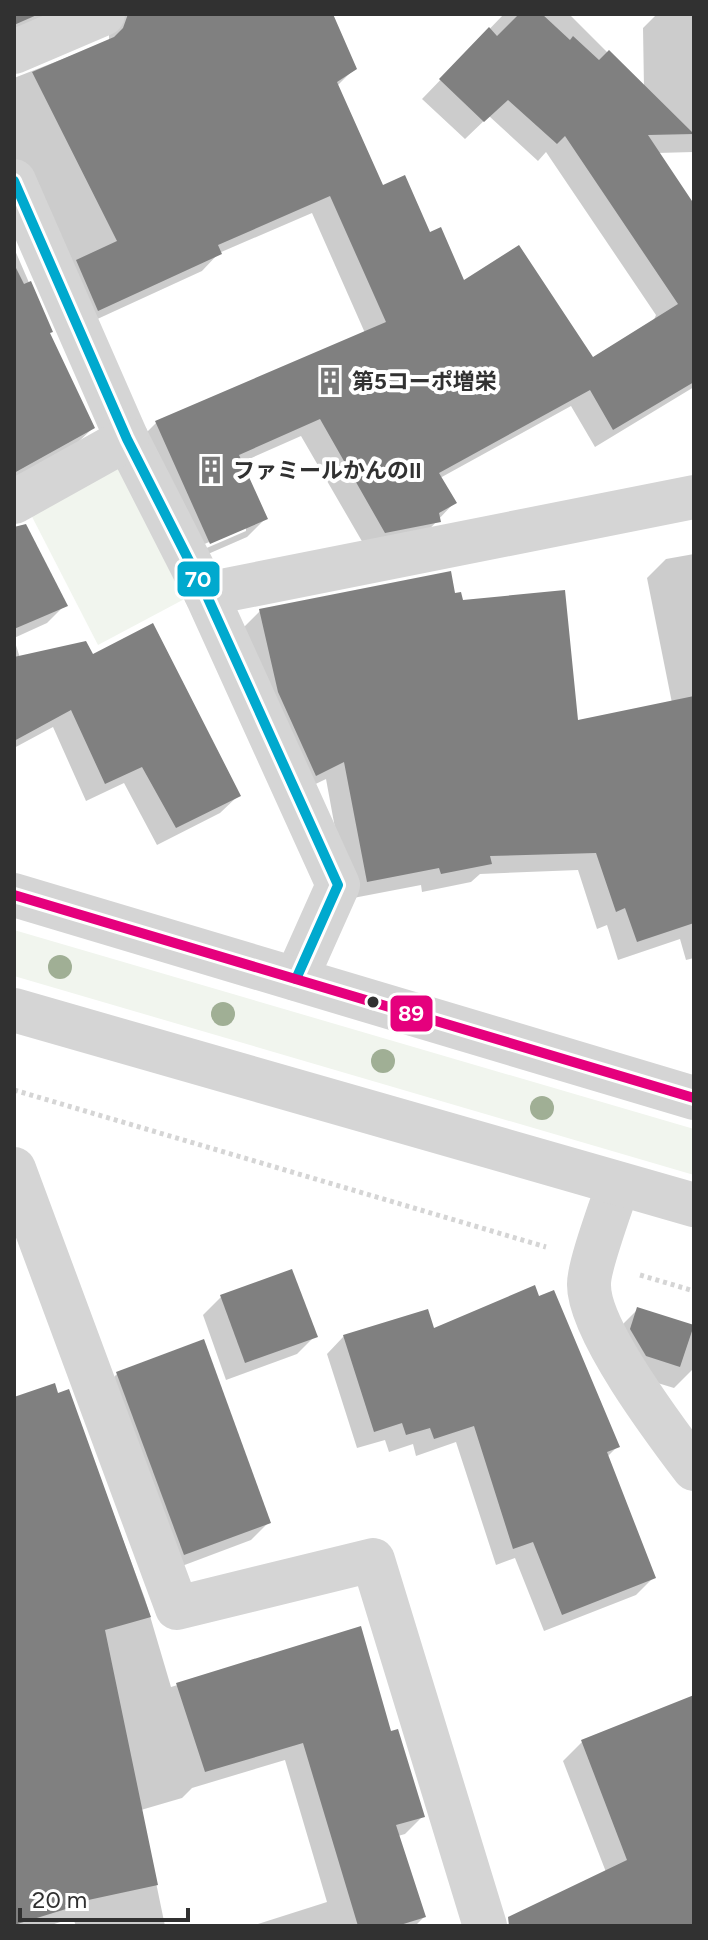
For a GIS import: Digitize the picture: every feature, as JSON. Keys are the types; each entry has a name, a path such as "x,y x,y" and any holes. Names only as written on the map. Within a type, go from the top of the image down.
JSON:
{"street":[{"path":"14,52 103,14"},
{"path":"14,181 127,439 206,594 338,885 296,979"},
{"path":"14,502 127,439"},
{"path":"206,594 694,497"},
{"path":"14,895 694,1098"},
{"path":"14,1010 694,1205"},
{"path":"14,1169 177,1608 373,1560 485,1926"},
{"path":"618,1185 589,1283 592,1304 640,1397 694,1469"}],"path":[{"path":"14,1090 694,1291"}],"shaded area":[{"path":"122,460 192,595 98,645 27,507"},
{"path":"14,930 694,1129 694,1175 14,976"}],"building":[{"path":"14,14 39,14 14,25"},
{"path":"128,14 333,14 357,69 337,82 383,185 405,175 430,232 441,227 464,280 519,245 593,357 678,304 565,136 557,144 508,100 484,122 439,79 489,27 497,36 519,14 542,14 570,40 573,36 599,60 609,50 694,134 648,135 694,204 694,382 613,430 590,390 439,473 457,503 439,513 441,522 385,533 320,419 239,455 268,519 210,544 155,421 386,322 330,196 218,245 222,254 98,311 76,260 117,241 32,72 114,37 123,28"},
{"path":"14,264 24,284 31,281 53,332 50,333 95,428 14,473"},
{"path":"26,524 68,606 14,629 14,527"},
{"path":"451,571 455,593 461,592 463,600 565,590 578,720 694,696 694,923 637,942 625,908 616,912 596,853 490,856 492,864 441,874 439,868 367,882 344,762 316,776 278,692 259,609"},
{"path":"153,623 241,796 176,828 142,767 105,784 71,710 14,741 14,657 86,641 93,654"},
{"path":"292,1269 318,1337 245,1363 220,1295"},
{"path":"535,1285 539,1296 554,1290 620,1447 607,1452 656,1578 562,1615 533,1542 513,1549 474,1426 434,1439 430,1428 406,1435 402,1423 374,1432 343,1335 428,1309 434,1328"},
{"path":"637,1307 694,1325 680,1367 646,1356 630,1329"},
{"path":"204,1339 271,1523 184,1555 116,1372"},
{"path":"55,1383 58,1393 69,1389 151,1617 105,1630 158,1885 65,1905 66,1909 14,1925 14,1397"},
{"path":"361,1626 391,1731 398,1729 425,1817 396,1825 426,1917 397,1926 358,1926 303,1743 205,1772 176,1683"},
{"path":"694,1695 694,1926 509,1926 508,1917 627,1860 581,1740"}],"transit line":[{"name":"70","path":"14,181 127,439 206,594 338,885 296,979"},
{"name":"89","path":"14,895 694,1098"}],"place":[{"name":"第5コーポ増栄","path":"330,381"},
{"name":"ファミールかんのII","path":"211,470"}]}
